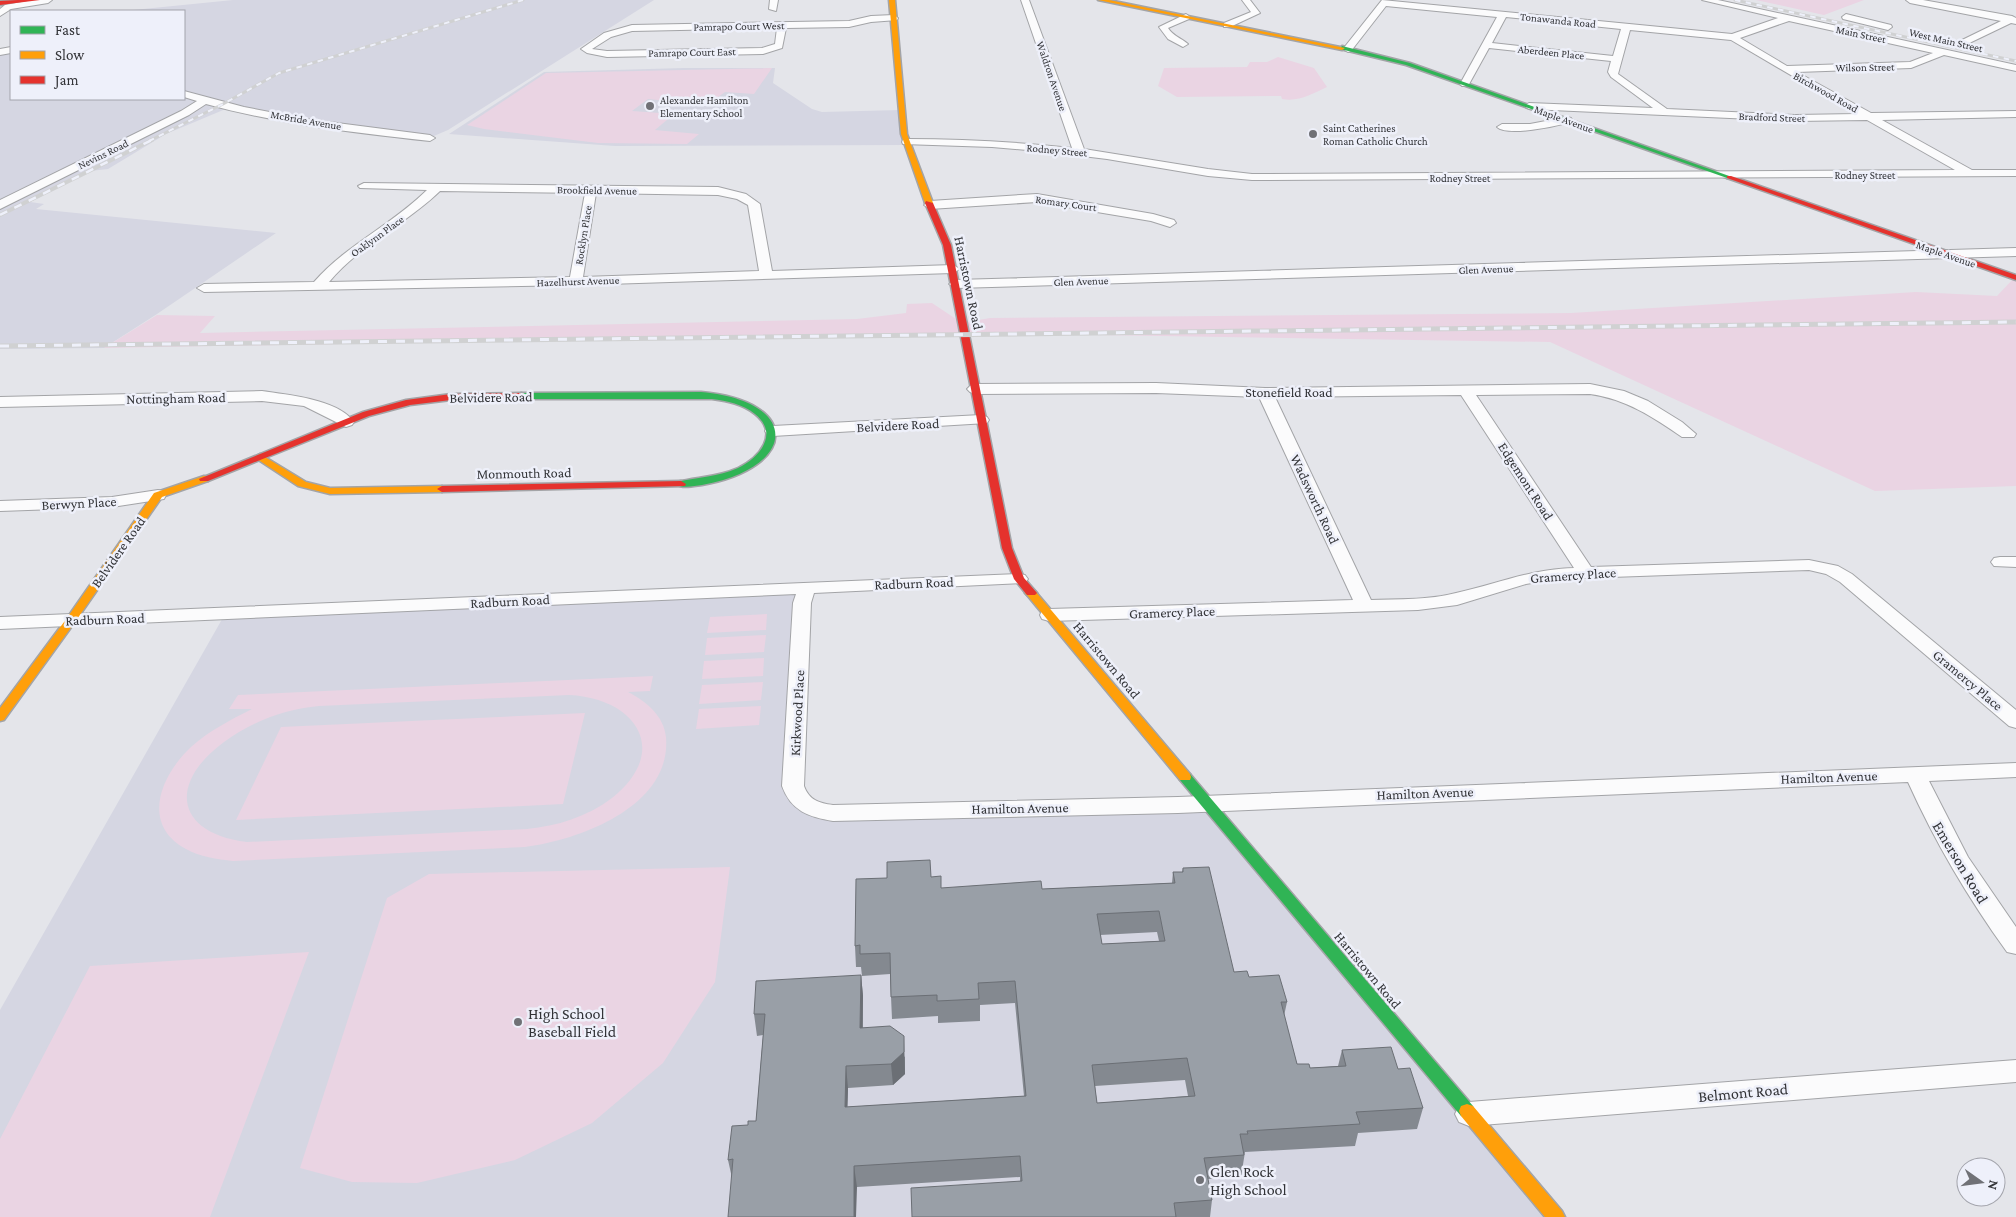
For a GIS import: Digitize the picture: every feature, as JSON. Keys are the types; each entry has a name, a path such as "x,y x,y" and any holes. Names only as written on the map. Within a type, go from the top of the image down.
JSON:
{"main road":[{"path":"1,1 37,0"},
{"name":"Harristown Road","path":"892,0 902,118 907,142 947,245 1006,548 1019,579 1556,1217"},
{"name":"Maple Avenue","path":"1101,0 1392,59 2016,278"},
{"name":"Belvidere Road","path":"0,717 71,620 158,495 189,486 346,422 387,407 431,399 687,394 722,398 749,407 768,422 773,431"},
{"name":"Monmouth Road","path":"260,457 302,484 330,491 694,484 728,476 753,464 763,456 770,446 773,431"}],"street":[{"path":"0,13 14,5 48,0"},
{"name":"Waldron Avenue","path":"1025,0 1079,152"},
{"path":"1227,25 1256,13 1246,0"},
{"name":"Main Street","path":"1706,0 2016,68"},
{"path":"1910,0 2014,19"},
{"path":"1348,49 1385,1"},
{"name":"Tonawanda Road","path":"1385,1 1732,37"},
{"path":"1465,84 1503,14"},
{"path":"1183,44 1174,40 1165,32 1163,27 1186,17"},
{"name":"West Main Street","path":"1846,17 1894,28"},
{"path":"1732,37 1788,18"},
{"name":"West Main Street","path":"1979,47 1956,42 2014,19"},
{"path":"849,24 894,22"},
{"name":"Pamrapo Court West","path":"588,47 610,33 625,29 849,24"},
{"name":"Pamrapo Court East","path":"588,47 587,50 590,52 607,54 763,51 779,46 782,25"},
{"path":"1626,27 1616,59 1614,76 1663,112"},
{"name":"Birchwood Road","path":"1732,37 1785,69 1972,174"},
{"name":"Aberdeen Place","path":"1485,45 1616,59"},
{"name":"Wilson Street","path":"1785,69 1903,66 1917,64 1943,52"},
{"name":"McBride Avenue","path":"185,94 298,119 430,138"},
{"name":"Nevins Road","path":"0,205 184,113 205,100"},
{"name":"Bradford Street","path":"1529,106 1795,118 2016,114"},
{"path":"1502,127 1530,127 1567,120"},
{"name":"Rodney Street","path":"907,142 977,144 1079,152 1222,175 1252,177 2016,173"},
{"name":"Brookfield Avenue","path":"364,186 718,192 744,197 754,204 766,276"},
{"name":"Oaklynn Place","path":"318,286 345,259 414,210 436,187"},
{"name":"Rocklyn Place","path":"576,282 591,189"},
{"name":"Romary Court","path":"930,205 1037,198 1153,218 1170,223"},
{"name":"Glen Avenue","path":"956,284 2016,252"},
{"name":"Hazelhurst Avenue","path":"204,288 576,282 953,269"},
{"name":"Stonefield Road","path":"975,389 1156,388 1265,393 1603,390 1641,402 1688,434"},
{"name":"Edgemont Road","path":"1465,390 1586,572"},
{"name":"Wadsworth Road","path":"1265,393 1365,606"},
{"name":"Nottingham Road","path":"0,402 262,396 308,402 329,411 346,422"},
{"name":"Belvidere Road","path":"773,431 981,420"},
{"name":"Berwyn Place","path":"0,506 112,502 158,495"},
{"name":"Gramercy Place","path":"1049,615 1418,604 1457,599 1524,579 1586,572 1809,565 1832,570 1846,578 2016,721"},
{"name":"Radburn Road","path":"0,623 1019,579"},
{"name":"Kirkwood Place","path":"807,587 802,603 793,786 796,796 802,804 813,810 833,813"},
{"name":"Hamilton Avenue","path":"833,813 1208,802 2016,770"},
{"name":"Emerson Road","path":"1915,774 1940,829 1967,876 2016,945"},
{"name":"Belmont Road","path":"1469,1114 2016,1071"}],"shaded area":[{"path":"233,0 654,0 448,130 422,141 327,128 228,108 166,134 108,169 90,171 30,202 44,204 36,209 276,233 104,348 0,349 0,52 10,50 10,100 185,100 185,10 133,10"},
{"path":"1756,0 1864,0 1824,15"},
{"path":"1278,57 1314,68 1327,87 1305,97 1288,100 1282,99 1281,96 1177,97 1158,86 1164,68 1247,67 1250,62 1267,62"},
{"name":"Alexander Hamilton Elementary School","path":"684,68 775,68 773,83 812,109 822,112 901,110 907,145 615,146 449,134 544,72"},
{"path":"772,68 754,94 725,92 707,105 648,99 632,111 674,114 655,130 699,134 687,144 598,143 484,129 467,125 546,73"},
{"path":"2016,278 2016,486 1875,491 1550,342 964,333 104,348 157,315 215,316 200,333 857,319 906,313 907,304 932,303 962,323 990,318 1571,313 1916,292 1997,296"},
{"name":"Glen Rock High School","path":"807,587 793,786 813,810 1208,802 1556,1217 0,1217 0,1010 225,614"},
{"path":"767,614 766,630 707,633 710,617"},
{"path":"766,635 764,652 705,655 707,638"},
{"path":"764,658 763,676 702,679 704,661"},
{"path":"653,676 650,691 628,692 653,710 662,722 666,737 664,761 654,782 639,800 618,815 571,837 547,843 525,847 233,861 203,856 186,849 172,839 163,826 159,813 164,785 180,758 212,731 252,709 229,709 238,695","holes":["569,695 592,698 612,706 627,716 638,730 642,745 640,762 630,780 612,798 571,820 549,826 527,829 247,842 223,837 205,828 193,817 188,804 188,789 194,774 206,758 224,742 245,728 281,713 319,706"]},
{"path":"763,682 761,700 699,704 702,685"},
{"path":"761,706 759,725 696,729 699,709"},
{"path":"585,713 563,804 236,820 281,727"},
{"name":"High School Baseball Field","path":"730,867 715,982 663,1063 592,1123 515,1160 417,1183 352,1182 300,1168 387,898 429,874"},
{"path":"309,952 210,1217 0,1217 0,1139 90,966"}],"building":[{"name":"Glen Rock High School","path":"930,860 931,877 941,876 941,888 1041,881 1042,889 1175,883 1173,872 1183,872 1183,868 1209,867 1234,972 1247,971 1249,977 1279,975 1287,1002 1281,1002 1297,1064 1309,1064 1310,1068 1346,1066 1342,1050 1391,1047 1398,1069 1410,1068 1423,1108 1356,1112 1360,1124 1247,1131 1248,1134 1240,1134 1244,1155 1204,1158 1212,1200 1174,1203 1176,1217 912,1217 911,1188 1022,1181 1020,1156 854,1166 854,1217 728,1217 733,1159 728,1160 732,1126 748,1125 748,1121 756,1121 765,1014 754,1014 756,981 861,975 860,1028 890,1026 904,1036 904,1052 891,1064 846,1066 845,1107 1026,1096 1015,981 978,983 979,999 937,1001 937,995 891,997 890,953 860,954 860,945 855,946 856,879 887,878 887,862","holes":["1159,911 1165,941 1102,944 1097,914","1187,1058 1195,1096 1097,1103 1092,1065"]}],"railway":[{"path":"149,141 223,104 279,73 523,0"},
{"path":"1735,0 2016,61"},
{"path":"0,215 152,140"},
{"path":"0,346 2016,322"}],"traffic: fast":[{"path":"1342,48 1408,64 1729,177"},
{"path":"521,396 679,394 722,397 749,406 767,421 771,440 766,452 755,462 725,476 708,481 681,484"},
{"path":"1185,777 1467,1111"}],"traffic: slow":[{"path":"892,0 904,134 929,203"},
{"path":"1101,0 1342,48"},
{"path":"260,457 302,484 330,491 442,489"},
{"path":"0,717 71,620 158,495 204,479"},
{"path":"1031,593 1185,777"},
{"path":"1467,1111 1556,1217"}],"traffic: jam":[{"path":"0,3 37,0"},
{"path":"1729,177 2016,278"},
{"path":"929,203 947,245 1007,548 1019,579 1031,593"},
{"path":"204,479 366,414 409,402 451,397 521,396"},
{"path":"442,489 681,484"}],"place":[{"name":"Alexander Hamilton Elementary School","path":"650,106"},
{"name":"Saint Catherines Roman Catholic Church","path":"1313,134"},
{"name":"High School Baseball Field","path":"518,1022"},
{"name":"Glen Rock High School","path":"1200,1180"}]}
